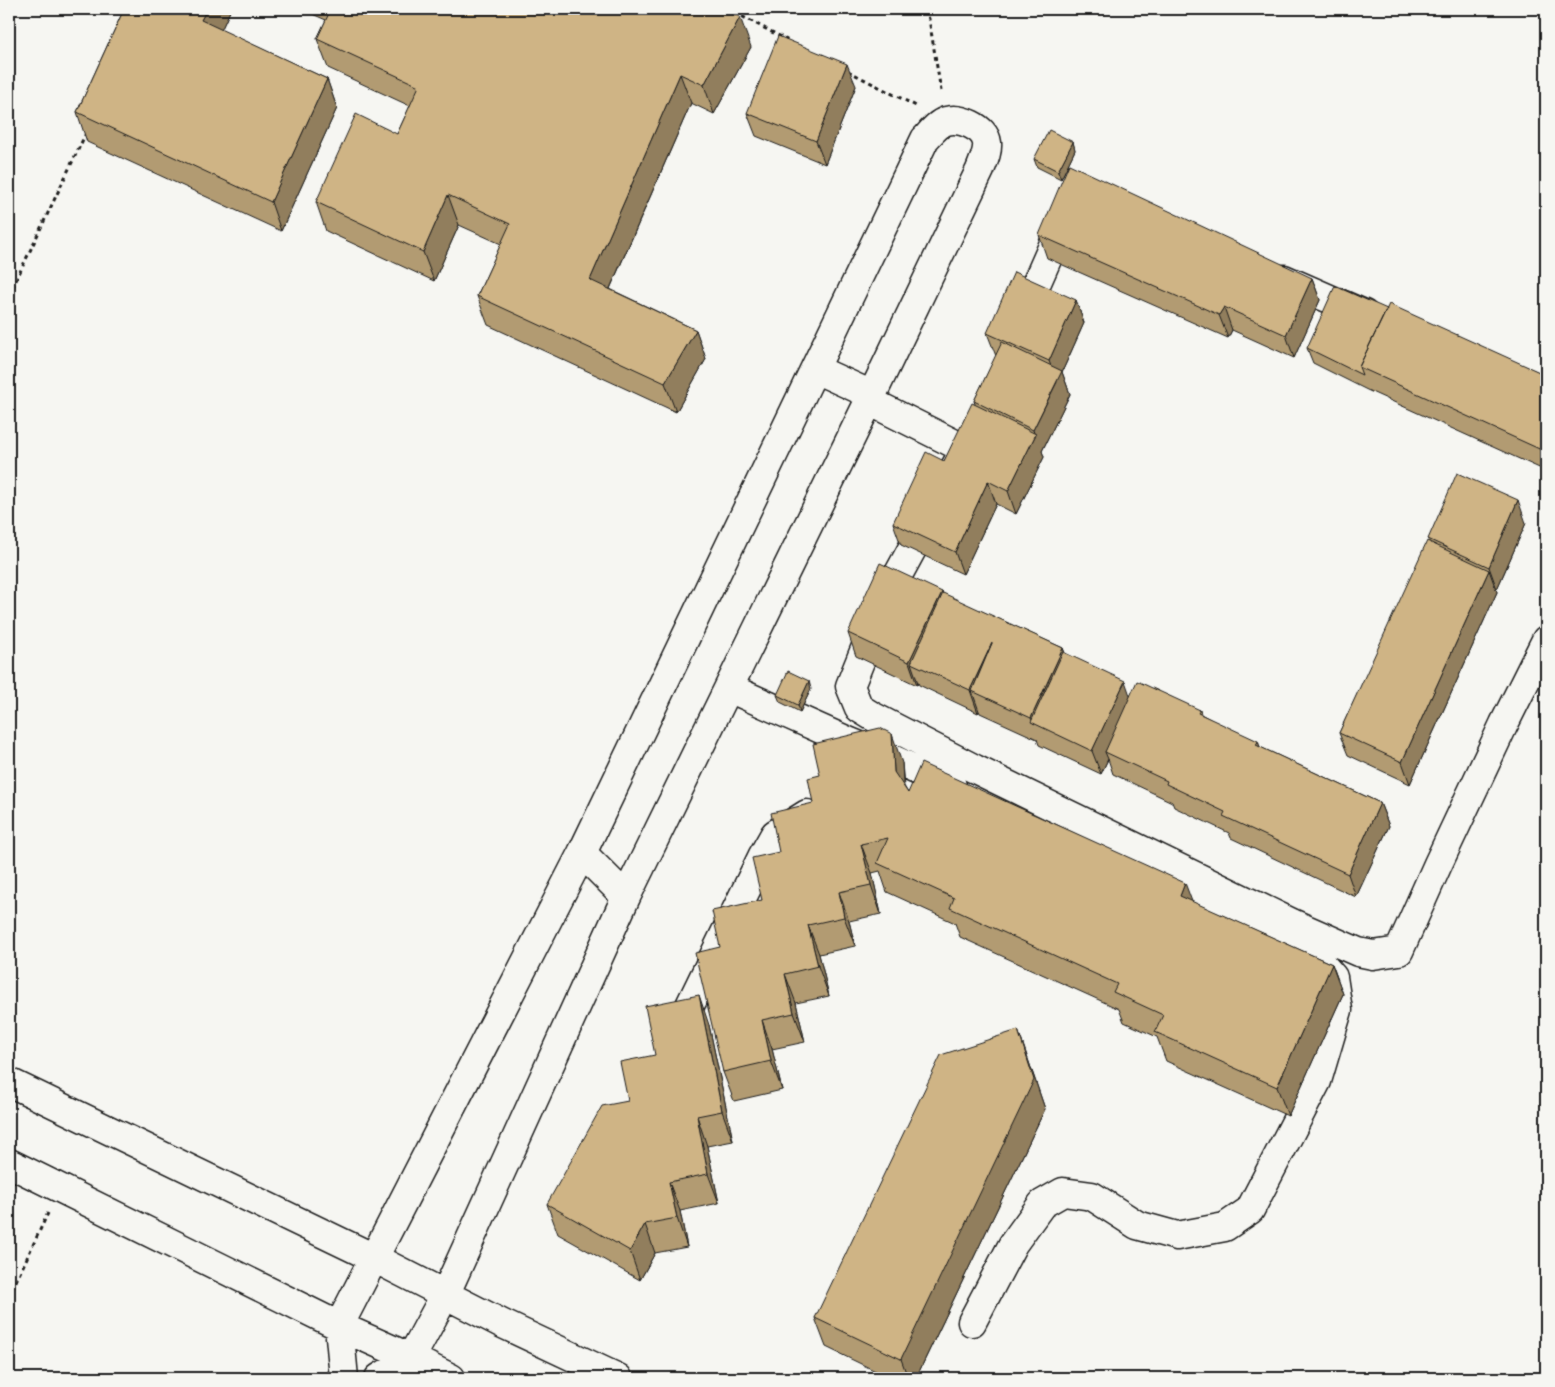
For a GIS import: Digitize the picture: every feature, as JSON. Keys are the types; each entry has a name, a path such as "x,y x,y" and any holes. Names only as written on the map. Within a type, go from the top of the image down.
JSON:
{"street":[{"path":"344,1378 339,1326 582,852 926,139 936,128 946,122 959,121 970,124 984,136 987,143 980,170 626,897 445,1295 411,1358 379,1378"},
{"path":"1012,340 1064,220 1079,210"},
{"path":"1260,268 1385,323"},
{"path":"816,369 870,398 969,440 886,596 850,686 858,708 975,769 1292,923 1358,952 1373,955 1399,951 1504,724 1546,640"},
{"path":"729,688 846,751 890,758 1308,949 1333,977 1338,1010 1317,1082 1250,1210 1225,1227 1177,1236 1137,1225 1092,1196 1063,1192 1042,1204 1013,1244 972,1322"},
{"path":"668,1051 775,834 818,807 822,794"},
{"path":"582,852 626,897"},
{"path":"9,1082 374,1258 502,1324 618,1378"},
{"path":"9,1163 339,1326 451,1378"}],"path":[{"path":"728,9 789,40"},
{"path":"926,9 946,122"},
{"path":"841,67 946,122"},
{"path":"9,295 90,125"},
{"path":"9,1296 60,1188"}],"building":[{"path":"124,9 207,9 201,20 327,79 271,202 77,112"},
{"path":"331,9 407,9 414,13 416,9 722,9 740,17 704,85 680,74 590,280 696,330 665,383 477,296 510,224 448,195 423,252 316,202 356,114 397,134 419,86 317,39"},
{"path":"778,36 847,64 816,141 747,113"},
{"path":"1049,130 1073,142 1058,171 1034,159"},
{"path":"1069,164 1312,278 1286,335 1224,307 1219,315 1039,235"},
{"path":"1014,272 1076,300 1049,361 987,333"},
{"path":"1335,286 1387,309 1359,367 1362,375 1307,348"},
{"path":"1389,304 1546,375 1546,452 1359,367"},
{"path":"1002,342 1062,371 1033,430 974,401"},
{"path":"972,403 1036,434 1008,491 988,481 955,552 893,523 926,452 944,461"},
{"path":"1457,473 1518,500 1489,567 1428,539"},
{"path":"1427,541 1489,570 1402,762 1339,733"},
{"path":"880,563 942,592 909,662 848,633"},
{"path":"943,593 1063,648 1031,718 972,691 992,643 970,690 911,663"},
{"path":"1063,652 1125,681 1092,751 1031,722"},
{"path":"788,671 809,681 798,705 777,695"},
{"path":"1137,681 1200,710 1198,713 1258,741 1256,745 1380,803 1348,874 1223,816 1225,812 1166,784 1167,781 1105,752"},
{"path":"880,728 892,734 894,772 908,793 921,763 1185,883 1180,896 1332,964 1277,1087 1155,1032 1163,1015 1113,992 1117,984 950,908 954,898 877,863 888,838 861,844 871,885 839,892 844,917 808,925 818,966 785,974 794,1013 762,1020 771,1061 723,1072 695,953 720,947 712,911 762,900 752,858 779,852 771,813 813,803 808,778 820,775 813,744"},
{"path":"699,995 722,1111 697,1116 708,1174 669,1182 677,1218 645,1224 630,1251 547,1204 602,1106 628,1101 620,1062 655,1055 645,1006"},
{"path":"1018,1030 1034,1080 901,1359 815,1318 941,1055"}]}
